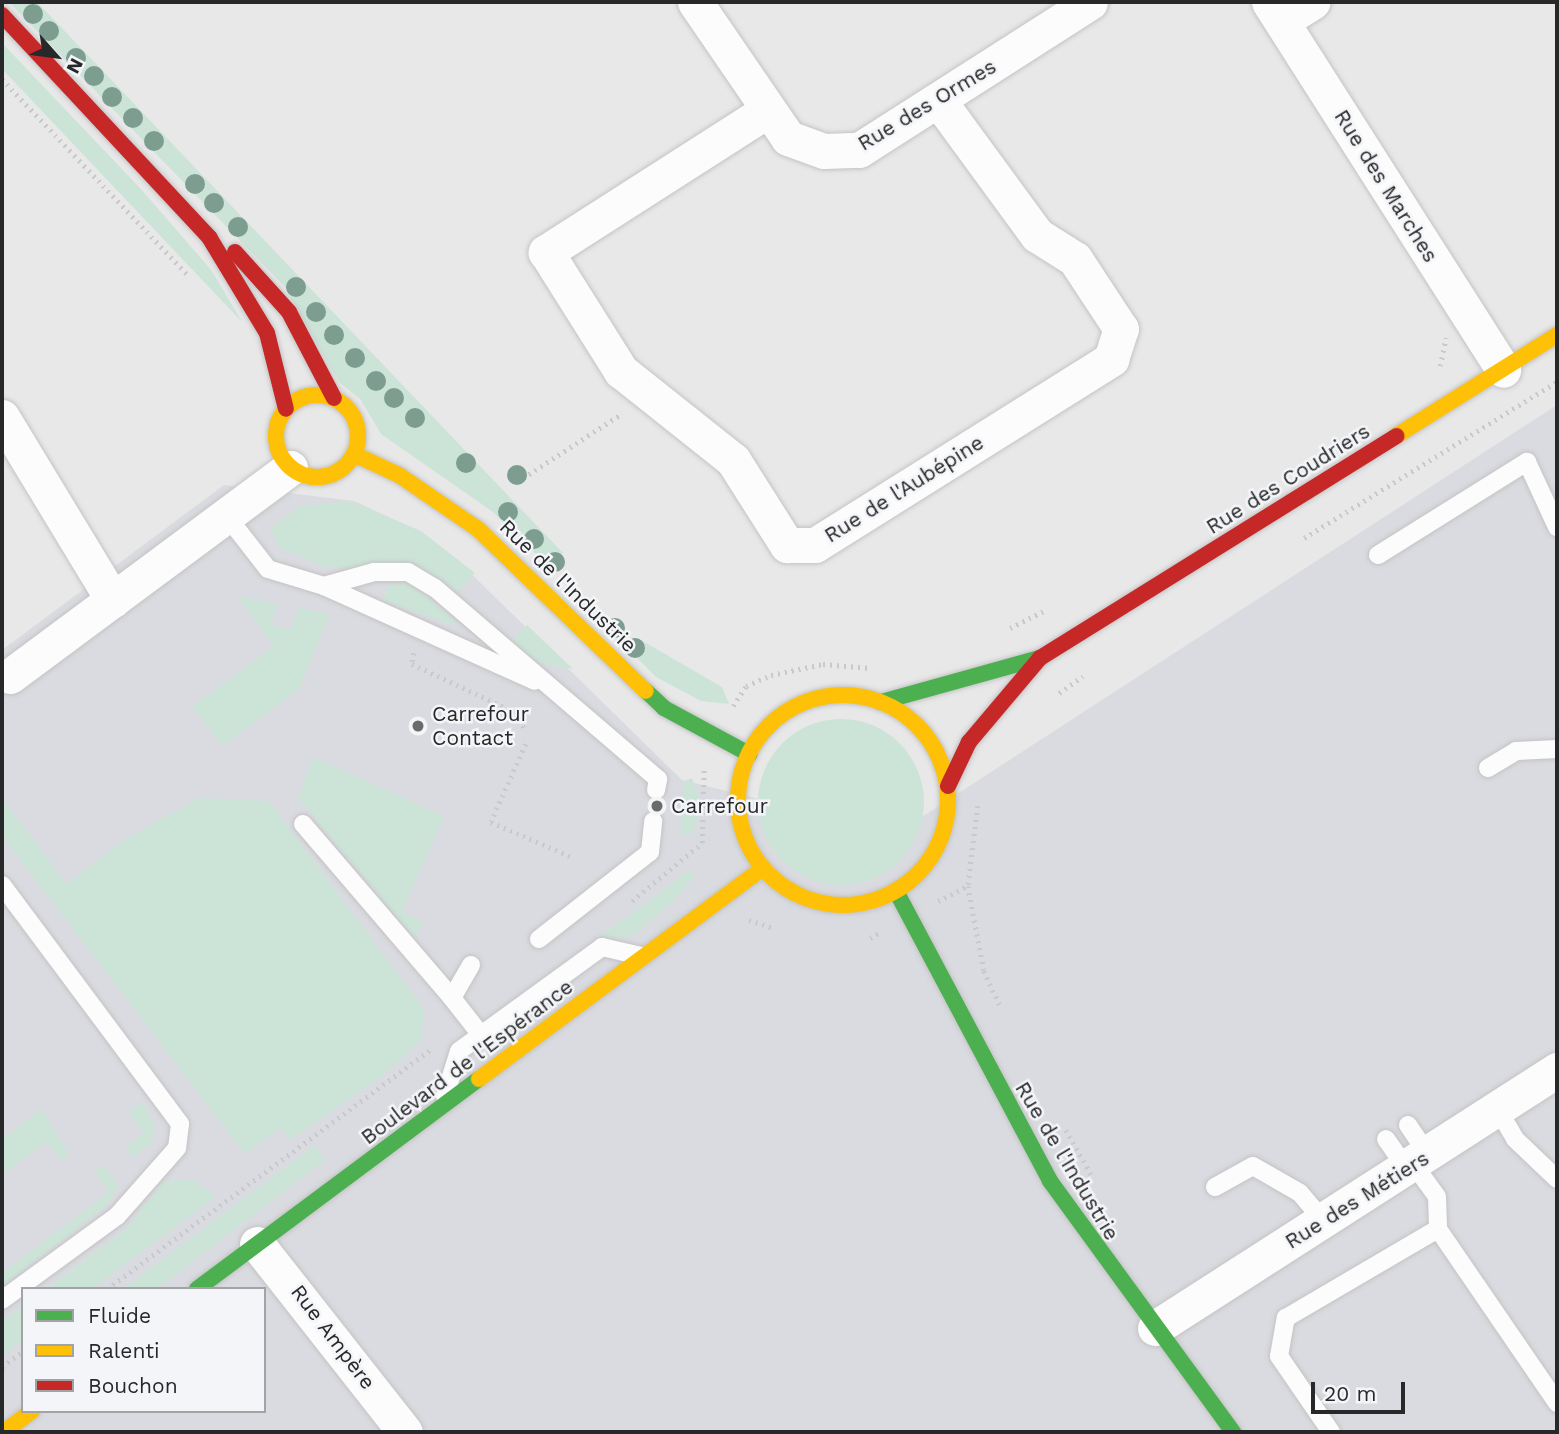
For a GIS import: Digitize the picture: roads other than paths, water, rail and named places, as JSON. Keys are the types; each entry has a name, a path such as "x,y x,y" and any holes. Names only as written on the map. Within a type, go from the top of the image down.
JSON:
{"street":[{"name":"Rue des Ormes","path":"695,2 788,138 824,151 859,150 1090,2"},
{"path":"1275,11 1312,2"},
{"name":"Rue des Marches","path":"1275,11 1503,370"},
{"path":"2,15 209,237 267,333 286,409"},
{"name":"Rue de l'Aubépine","path":"768,110 546,252 621,371 733,460 787,545 815,545 1111,359 1121,329 1075,259 1037,235 939,101"},
{"path":"209,237 240,254 273,290 334,398 353,416 354,454 325,477 289,468"},
{"name":"Rue des Coudriers","path":"881,702 1040,659 1557,335"},
{"path":"289,468 275,432 286,409 308,396 334,398"},
{"path":"2,417 113,600"},
{"name":"Rue de l'Industrie","path":"354,454 399,475 478,529 664,708 749,754"},
{"path":"10,676 289,468"},
{"name":"Rue des Coudriers","path":"948,786 970,742 1040,659"},
{"path":"837,695 881,702 926,735 948,786 938,846 896,891 862,904 825,904 791,891 763,868 739,813 749,754 776,719 805,703 837,695"},
{"name":"Boulevard de l'Espérance","path":"200,1287 763,868"},
{"name":"Rue de l'Industrie","path":"896,891 1050,1181 1233,1432"},
{"name":"Rue des Métiers","path":"1155,1328 1499,1111 1557,1070"},
{"name":"Rue Ampère","path":"257,1244 405,1432"},
{"path":"4,1432 29,1413"}],"lane":[{"path":"1378,555 1527,462 1557,527"},
{"path":"226,515 268,569 324,586 560,693"},
{"path":"324,586 374,572 408,572 560,693 658,779 656,790"},
{"path":"1488,768 1516,751 1557,749"},
{"path":"539,939 650,852 653,821"},
{"path":"303,824 481,1035"},
{"path":"2,885 180,1124 177,1148 117,1216 2,1300"},
{"path":"442,1107 459,1052 481,1035 602,947 643,957"},
{"path":"452,998 471,965"},
{"path":"1499,1111 1515,1139 1557,1179"},
{"path":"1408,1125 1416,1163"},
{"path":"1386,1139 1416,1163 1437,1197 1438,1229 1557,1403"},
{"path":"1215,1187 1253,1166 1300,1193 1324,1222"},
{"path":"1331,1432 1279,1356 1286,1318 1438,1229"}],"place":[{"name":"Carrefour Contact","path":"418,726"},
{"name":"Carrefour","path":"657,806"}]}
